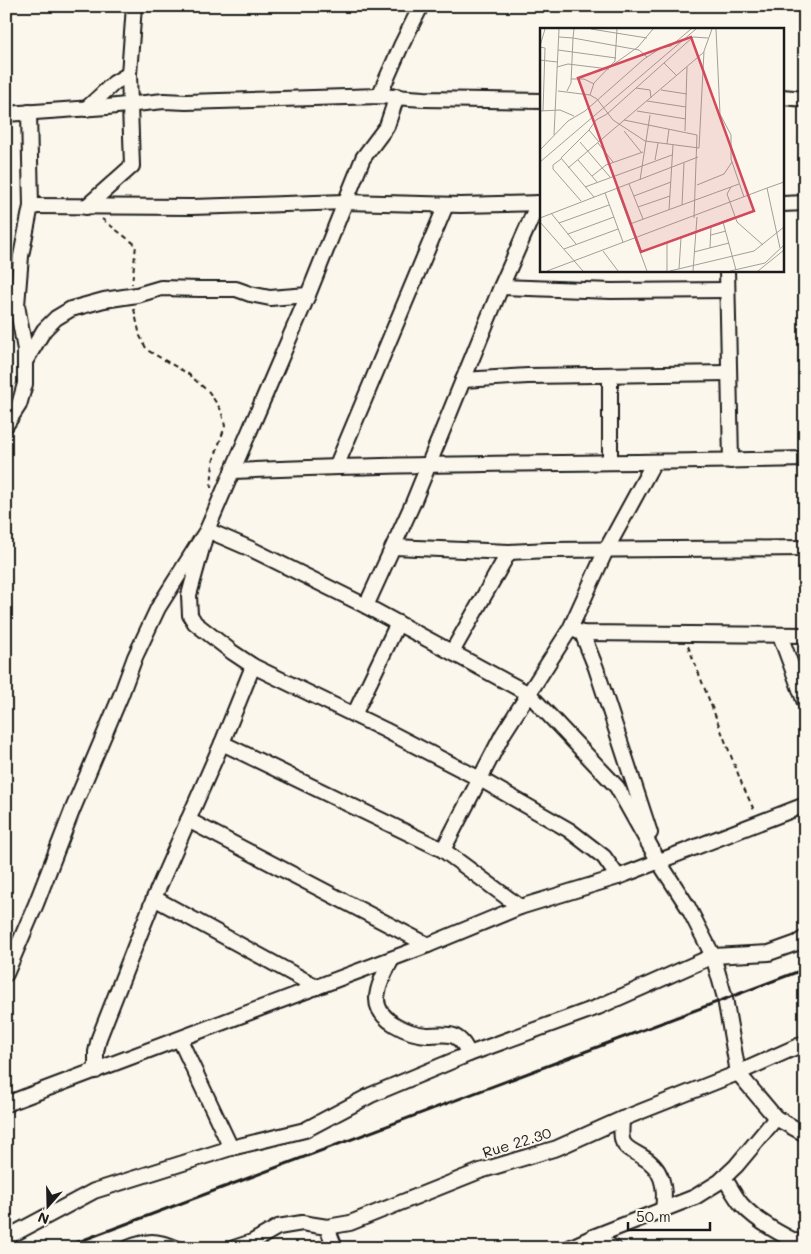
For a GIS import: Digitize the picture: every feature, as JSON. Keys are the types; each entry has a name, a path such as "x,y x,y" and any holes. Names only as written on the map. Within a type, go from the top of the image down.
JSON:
{"street":[{"path":"86,207 132,166 129,74 134,6"},
{"path":"379,96 421,6"},
{"path":"86,109 114,83 129,74"},
{"path":"6,114 86,109 164,101 186,102 379,96 424,99 540,101"},
{"path":"397,96 387,126 364,158 308,295 207,530 189,595 190,615 195,623 253,666 480,779 569,830 604,857 618,877"},
{"path":"784,97 805,99"},
{"path":"6,425 23,394 25,384 26,360 17,305 22,256 31,206 29,112"},
{"path":"31,206 192,207 345,202 446,205 540,203 502,287 430,464 366,606"},
{"path":"784,204 805,203"},
{"path":"336,467 446,205"},
{"path":"727,271 731,461"},
{"path":"502,287 592,291 727,290"},
{"path":"26,360 44,330 56,318 71,309 104,300 132,296 161,288 236,289 270,298 308,295"},
{"path":"463,380 528,376 729,373"},
{"path":"610,375 610,462"},
{"path":"232,471 430,464 805,459"},
{"path":"443,850 503,734 576,631 606,550 654,462"},
{"path":"207,530 259,553 366,606 482,670 530,694 617,787 659,862 688,907 713,956 725,998 738,1073 776,1118 805,1134"},
{"path":"6,974 135,657 158,608 207,530"},
{"path":"394,547 509,552 805,548"},
{"path":"452,652 509,552"},
{"path":"354,715 398,623"},
{"path":"576,631 805,635"},
{"path":"576,631 599,677 659,862"},
{"path":"780,635 805,703"},
{"path":"96,1071 96,1052 99,1038 154,898 222,743 253,666"},
{"path":"222,743 443,850 520,907"},
{"path":"6,1104 392,959 520,907 618,877 805,805"},
{"path":"188,820 428,945"},
{"path":"154,898 317,987"},
{"path":"6,1238 94,1191 231,1148 306,1130 371,1095 468,1054 598,1007 713,956 769,953 797,943 805,938"},
{"path":"392,959 384,974 377,999 383,1013 396,1027 410,1033 452,1035 462,1042 468,1054"},
{"path":"180,1040 231,1148"},
{"name":"Rue 22.30","path":"234,1248 252,1242 278,1227 302,1223 327,1227 350,1223 480,1171 557,1148 622,1119 738,1073 805,1043"},
{"path":"569,1248 696,1197 724,1178 776,1118"},
{"path":"622,1119 622,1138 624,1144 630,1150 645,1158 657,1170 663,1180 665,1191 663,1210"},
{"path":"724,1178 740,1204 778,1233 805,1246"},
{"path":"327,1227 335,1248"},
{"path":"593,1237 614,1248"},
{"path":"128,1248 143,1242 161,1242 176,1248"}],"path":[{"path":"86,207 136,245 132,296 140,336 147,350 187,373 209,392 221,410 225,426 214,462 211,491"},
{"path":"683,634 742,784 760,822"}],"railway":[{"path":"62,1248 805,969"}]}
